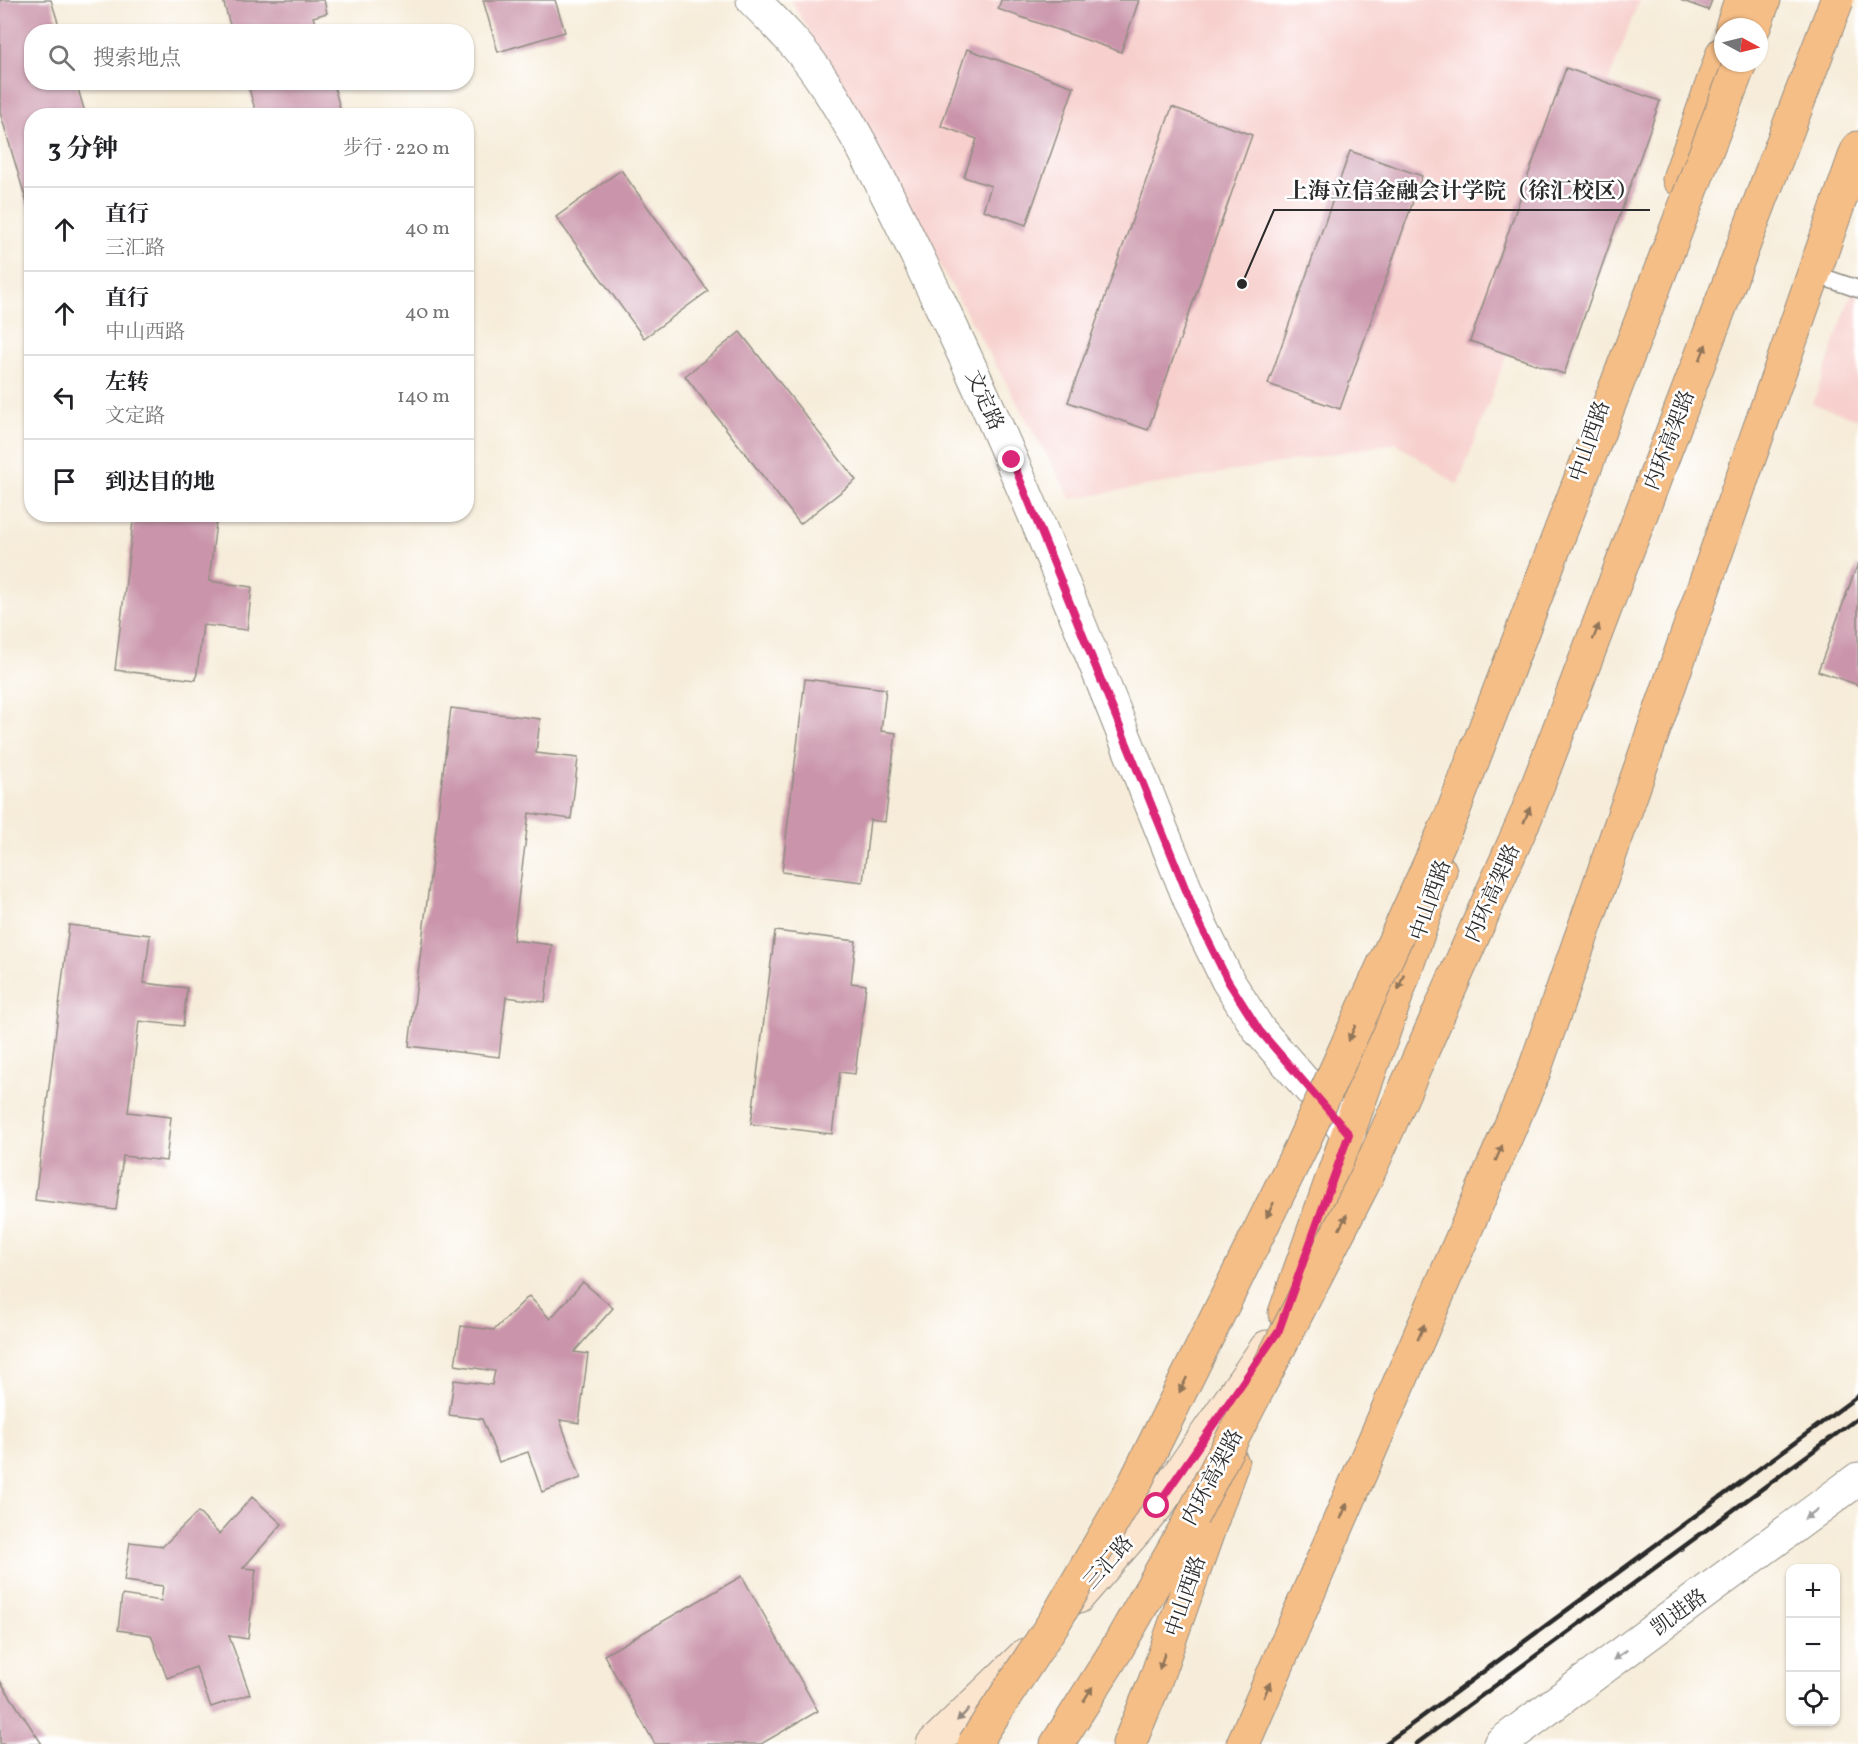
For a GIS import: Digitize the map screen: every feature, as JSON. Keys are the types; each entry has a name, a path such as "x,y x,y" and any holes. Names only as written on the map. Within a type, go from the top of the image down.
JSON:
{"main road":[{"path":"1735,18 1742,0"},
{"path":"1757,18 1764,0"},
{"name":"内环高架路","path":"1058,1744 1115,1652 1192,1517 1366,1178 1526,816 1837,0"},
{"name":"中山西路","path":"1129,1744 1154,1684 1349,1134 1716,72"},
{"path":"974,1744 1056,1619 1134,1485 1300,1149 1452,812 1737,72"},
{"path":"1244,1744 1533,1074 1858,148"}],"street":[{"name":"文定路","path":"753,0 784,32 820,76 850,126 944,312 1012,460 1198,920 1228,981 1259,1030 1349,1134"},
{"name":"三汇路","path":"933,1744 1046,1634 1157,1506 1279,1330"},
{"name":"凯进路","path":"1500,1744 1858,1479"}],"lane":[{"path":"1815,274 1858,289"}],"shaded area":[{"path":"791,0 1639,0 1458,485 1396,443 1071,499"},
{"path":"1858,275 1858,419 1813,404"}],"building":[{"path":"0,0 51,0 58,24 24,24 24,90 78,90 84,108 24,108 24,193 0,112"},
{"path":"223,0 324,0 327,13 313,17 315,24 230,24"},
{"path":"483,0 555,0 565,32 498,52"},
{"path":"1001,0 1139,0 1121,52 998,9"},
{"path":"1680,0 1712,0 1708,10"},
{"path":"967,49 1074,87 1026,225 983,210 991,186 964,177 977,139 941,126"},
{"path":"1566,68 1660,101 1564,374 1470,341"},
{"path":"249,90 335,90 340,108 255,108"},
{"path":"1172,107 1252,135 1148,430 1068,402"},
{"path":"1350,151 1422,176 1340,409 1268,384"},
{"path":"621,170 708,291 644,338 556,217"},
{"path":"740,332 856,480 800,524 685,376"},
{"path":"133,522 216,522 209,581 252,587 247,630 203,625 196,680 115,670"},
{"path":"1858,563 1858,685 1818,671"},
{"path":"805,679 886,689 881,731 896,733 885,822 870,820 863,882 782,872"},
{"path":"451,708 540,719 536,753 578,758 571,819 529,813 513,940 552,945 545,1002 506,997 499,1057 409,1046"},
{"path":"69,925 150,935 144,983 187,988 183,1026 139,1021 128,1112 171,1117 166,1161 123,1156 116,1210 35,1200"},
{"path":"775,931 856,941 851,983 866,985 855,1074 840,1072 832,1134 751,1124"},
{"path":"583,1282 613,1308 574,1352 588,1354 579,1423 560,1420 581,1478 542,1492 528,1452 499,1462 482,1419 449,1415 454,1380 492,1385 495,1371 455,1365 461,1326 494,1330 529,1296 550,1319"},
{"path":"252,1497 282,1524 243,1568 256,1569 248,1639 229,1636 250,1694 211,1707 196,1667 167,1678 151,1635 118,1630 122,1595 161,1601 163,1586 124,1581 130,1542 163,1546 198,1512 219,1534"},
{"path":"742,1576 818,1711 761,1744 655,1744 604,1655"},
{"path":"0,1681 42,1744 0,1744"}],"railway":[{"path":"1385,1744 1858,1396"},
{"path":"1416,1744 1858,1418"}],"place":[{"name":"上海立信金融会计学院（徐汇校区）","path":"1242,284"}],"route":[{"path":"1012,460 1198,920 1228,981 1259,1030 1349,1134 1279,1330 1157,1506"}]}
